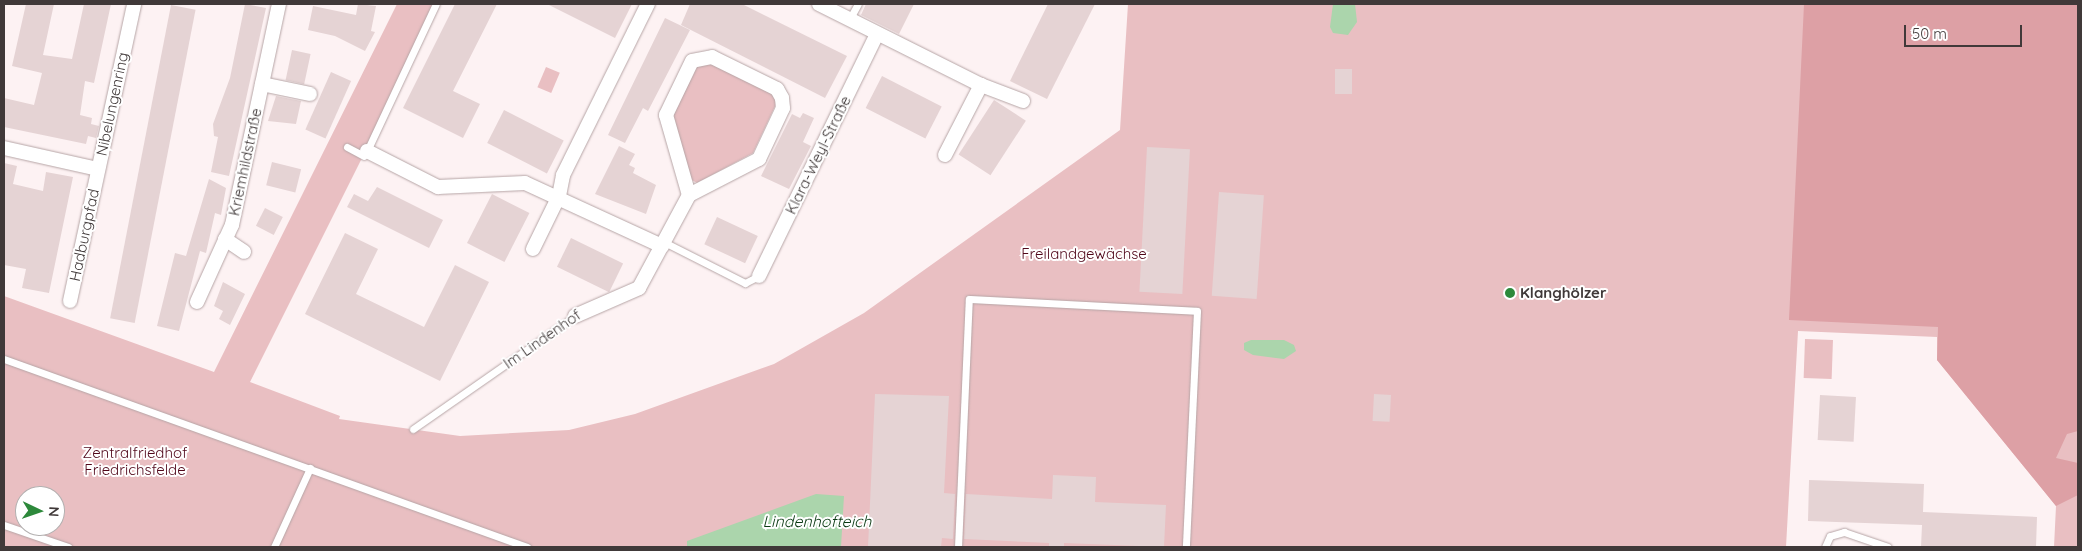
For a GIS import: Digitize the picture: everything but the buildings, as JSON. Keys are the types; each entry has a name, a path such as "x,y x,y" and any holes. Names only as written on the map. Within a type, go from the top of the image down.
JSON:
{"street":[{"name":"Nibelungenring","path":"4,148 98,169 134,4"},
{"name":"Kriemhildstraße","path":"197,302 225,239 279,4"},
{"path":"533,248 559,196 563,175 648,4"},
{"path":"819,4 981,85 1023,101"},
{"name":"Klara-Weyl-Straße","path":"759,276 877,34"},
{"path":"712,57 777,89 783,108 759,159 689,195 666,115 692,61 712,57"},
{"path":"262,84 310,94"},
{"path":"945,155 981,85"},
{"path":"366,154 438,187 525,183 559,196 663,244"},
{"name":"Hadburgpfad","path":"70,301 98,169"},
{"name":"Im Lindenhof","path":"575,316 639,288 689,195"},
{"path":"225,239 244,252"}],"lane":[{"path":"347,147 366,154 436,4"},
{"path":"849,20 858,4"},
{"path":"663,244 745,283 759,276"},
{"path":"958,547 969,299 1197,311 1186,547"},
{"name":"Im Lindenhof","path":"413,429 575,316"},
{"path":"4,359 527,547"},
{"path":"274,547 310,468"},
{"path":"4,525 68,547"},
{"path":"1825,547 1830,536 1844,532 1888,547"}],"green space":[{"path":"397,4 439,4 250,382 340,416 339,419 460,436 569,430 635,414 774,364 864,313 1120,130 1128,4 2078,4 2078,547 2054,547 2056,506 1937,360 1937,337 1798,331 1786,547 4,547 4,296 214,372"},
{"path":"706,60 769,91 777,102 753,153 697,183 690,179 672,119 693,67"},
{"path":"546,67 560,73 551,93 537,87"},
{"path":"1805,339 1833,340 1832,379 1804,378"}],"shaded area":[{"path":"1804,4 2078,4 2078,431 2067,434 2056,458 2078,463 2078,495 2056,506 1937,360 1938,327 1789,320"}],"water":[{"path":"1333,4 1355,4 1357,22 1348,35 1333,33 1330,27"},
{"path":"1251,340 1284,340 1294,345 1296,351 1284,359 1253,355 1244,350 1244,343"},
{"name":"Lindenhofteich","path":"816,494 844,496 841,547 687,547 687,541"}],"place":[{"name":"Klanghölzer","path":"1510,293"}],"park label":[{"name":"Freilandgewächse","path":"1084,254"},
{"name":"Zentralfriedhof Friedrichsfelde","path":"135,460"}]}
